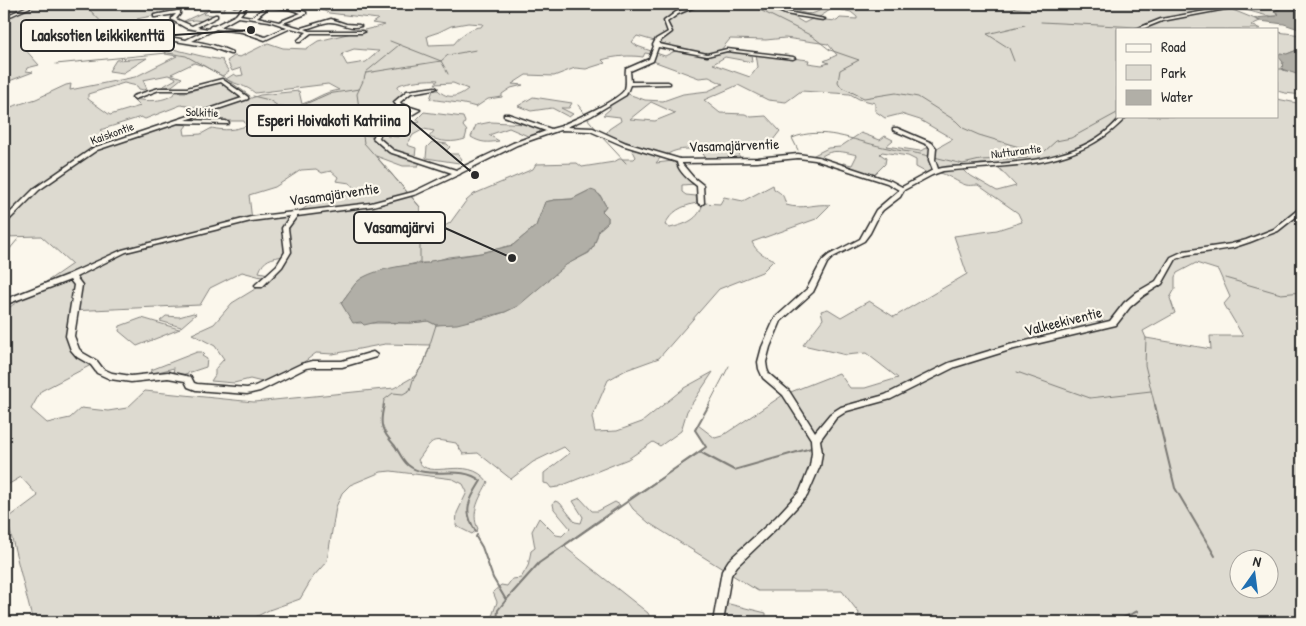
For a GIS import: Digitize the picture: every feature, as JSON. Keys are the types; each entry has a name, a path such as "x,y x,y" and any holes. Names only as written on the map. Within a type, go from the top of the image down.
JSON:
{"street":[{"path":"4,18 35,4"},
{"path":"234,5 246,4"},
{"path":"186,42 206,30 237,16 246,4"},
{"path":"560,128 589,115 624,94 627,91 628,70 651,60 658,40 670,32 665,22 673,15 690,7 707,4"},
{"path":"765,4 786,12 823,19"},
{"path":"1141,28 1161,20 1250,4"},
{"path":"253,18 268,6 290,8 305,13 278,23"},
{"path":"179,7 173,19 192,28 206,30"},
{"path":"155,16 178,12"},
{"path":"192,28 216,16"},
{"path":"237,16 278,23 310,32 362,32"},
{"path":"300,30 330,20 346,25 359,26"},
{"path":"214,27 243,31 265,39 290,27"},
{"path":"300,41 310,32"},
{"path":"153,36 166,40 212,44 230,53"},
{"path":"655,46 707,55 727,50 793,58"},
{"name":"Kaiskontie","path":"4,222 37,188 104,144 246,98 222,80 187,90 159,89 135,97"},
{"path":"628,84 668,83"},
{"path":"435,88 415,90 401,97 397,104 417,110 378,133 376,138 392,151 458,173"},
{"path":"506,115 552,131"},
{"name":"Nutturantie","path":"902,189 937,171 1042,161 1086,147 1106,137 1123,118"},
{"name":"Solkitie","path":"178,121 226,123"},
{"name":"Vasamajärventie","path":"4,303 70,278 124,251 252,219 371,205 415,193 515,144 560,128 578,127 591,129 642,150 680,161 807,157 889,182 902,189"},
{"path":"895,129 930,144 933,148 931,156 934,168 937,171"},
{"path":"680,161 679,164 691,178 700,184 701,203"},
{"path":"718,622 723,583 733,563 779,520 804,492 815,466 817,453 815,439 786,393 766,376 762,362 763,354 778,320 810,290 824,262 831,256 862,240 880,209 898,195 902,189"},
{"name":"Valkeekiventie","path":"815,439 833,416 844,409 888,397 952,365 1011,347 1113,323 1140,294 1159,282 1173,258 1248,241 1276,230 1302,209"},
{"path":"259,285 280,266 288,252 285,228 294,214"},
{"path":"70,278 74,279 78,286 70,336 75,350 94,363 100,371 110,376 131,379 168,375 188,379 191,385 196,387 247,391 257,390 304,366 313,364 342,364 373,355"}],"green space":[{"path":"4,4 157,4 166,13 137,19 164,26 178,24 132,36 157,45 223,60 229,72 222,76 194,63 171,74 182,78 172,86 160,88 176,79 168,75 143,80 147,89 144,90 124,83 88,94 88,99 110,115 140,106 133,99 161,100 172,96 176,92 187,92 221,82 241,98 210,110 181,105 145,119 141,117 100,130 115,142 177,123 187,125 184,129 185,135 201,134 212,128 225,130 246,126 244,121 185,121 260,95 299,91 302,104 329,92 339,90 328,84 255,93 226,79 234,74 237,76 243,75 241,68 232,71 227,61 234,56 240,57 268,43 283,48 306,49 318,41 385,25 372,23 378,19 329,13 307,4 762,4 789,14 804,23 812,19 837,21 840,18 857,19 857,17 851,12 833,8 818,18 780,10 780,8 810,14 820,10 800,4 1302,4 1302,10 1285,7 1277,9 1278,16 1239,9 1233,10 1260,21 1251,25 1258,28 1116,28 1116,118 1278,118 1278,99 1302,104 1302,622 857,622 859,613 842,591 758,591 649,523 633,509 627,500 706,447 695,430 698,425 715,438 722,436 783,395 839,373 850,388 865,388 898,378 866,353 846,355 803,345 823,319 821,311 828,309 841,317 869,301 894,317 967,274 954,236 997,230 1022,222 1018,213 978,185 966,185 937,172 927,173 916,167 916,160 908,156 882,152 880,154 886,158 885,164 873,176 842,165 843,163 852,165 857,155 829,152 821,157 812,156 828,148 840,147 861,133 880,140 885,136 893,140 886,146 920,151 934,145 937,148 953,139 920,120 901,114 885,118 875,111 875,103 859,99 850,94 801,91 786,102 768,100 738,85 704,100 720,113 745,114 751,117 766,116 780,131 773,140 765,145 740,144 736,150 741,159 707,160 700,149 677,150 665,156 606,134 609,129 621,121 620,117 603,115 610,109 610,104 628,94 645,100 663,101 683,94 708,91 723,84 709,77 699,78 653,61 656,53 665,56 677,50 687,53 689,51 637,36 632,42 651,51 651,54 645,53 643,57 622,56 602,60 605,63 586,69 575,68 554,76 526,75 512,84 523,85 511,88 502,94 502,97 488,99 476,107 430,99 433,90 453,96 468,89 453,83 435,84 438,80 424,80 399,85 397,88 404,93 396,100 395,104 411,110 410,113 372,113 360,116 363,135 373,136 373,139 389,151 420,163 418,166 403,166 376,156 420,207 420,231 439,229 450,223 466,201 474,194 533,169 536,164 577,163 582,167 614,162 619,159 634,159 636,157 632,149 661,157 656,163 673,161 695,184 682,185 682,192 686,195 696,196 697,203 682,208 670,216 665,225 670,228 681,225 695,217 703,203 720,204 724,197 743,201 773,185 774,189 783,196 786,205 798,207 830,205 816,219 752,242 758,251 774,260 762,272 719,289 659,358 626,370 608,380 592,417 595,432 617,431 642,422 684,388 713,372 687,411 681,431 660,446 653,442 628,459 558,487 551,488 548,484 544,483 544,473 570,453 564,447 533,462 511,479 478,453 463,454 456,443 432,442 418,460 423,466 430,469 459,468 470,470 479,474 488,482 479,499 476,511 475,517 478,529 472,534 456,526 457,513 467,492 463,484 453,479 391,471 381,472 350,485 342,493 336,507 327,561 313,577 300,599 269,610 246,622 30,622 32,618 7,519 38,496 21,477 4,487 4,311 72,264 41,236 4,237 4,109 36,99 66,85 71,84 70,90 135,77 177,56 165,54 166,52 110,31 103,25 23,47 39,65 27,68 26,71 33,72 4,83","holes":["468,23 483,24 481,27 466,32 454,44 429,45 427,36 451,26","785,38 828,44 837,55 824,61 829,63 822,65 808,63 809,60 756,54 758,67 750,77 713,64 725,57 752,62 751,54 721,50 730,39 766,40","354,49 379,51 366,62 347,65 342,56 343,53","651,102 675,113 655,121 630,119","997,166 1016,186 997,191 962,169","316,169 322,173 331,171 338,177 336,181 350,183 358,193 312,203 299,212 287,232 290,249 284,264 260,286 232,303 214,324 192,334 215,346 224,359 215,369 215,375 211,381 234,383 250,379 262,382 300,365 316,353 333,354 385,344 430,345 424,363 415,376 394,388 254,402 145,391 127,408 108,411 81,408 70,418 47,423 31,409 41,391 91,365 82,360 71,349 68,337 70,311 200,305 210,288 242,272 265,278 269,274 259,272 263,264 284,256 284,243 290,217 252,220 249,195 275,187 301,170","590,190 600,195 606,206 602,211 608,217 608,222 599,230 594,246 589,253 565,265 517,306 505,312 487,318 436,325 428,321 411,323 356,323 341,303 362,278 382,271 417,263 429,263 448,257 481,253 513,245 536,226 545,202 572,199","1196,263 1218,270 1230,297 1224,304 1243,336 1210,336 1211,349 1146,338 1143,331 1175,313 1170,298 1175,289 1177,273"]},
{"path":"212,4 232,4 226,5 224,10 209,10 203,14 214,15 205,21 182,22 210,9 208,6"},
{"path":"1278,32 1302,35 1302,48 1287,54 1283,62 1283,70 1302,76 1302,95 1278,91"},
{"path":"147,58 123,73 109,71 116,60"},
{"path":"533,97 572,103 569,108 561,108 573,114 569,117 552,108 531,111 518,106"},
{"path":"424,112 463,117 465,122 463,126 467,131 465,139 452,141 438,140 429,137 434,131 424,129 413,135 407,145 416,148 415,157 412,158 388,148 378,138 380,134 388,130 393,130 387,136 399,137 410,124 420,122 416,120"},
{"path":"491,122 526,124 543,130 530,137 509,128 489,135 499,141 491,142 471,137 476,125"},
{"path":"432,142 447,144 450,147 446,151 450,154 458,154 462,159 459,163 426,158 427,147"},
{"path":"193,313 196,314 181,327 160,321 166,316 179,317"},
{"path":"142,318 180,329 137,346 119,331 120,326"},
{"path":"197,352 202,352 204,354 202,356 207,359 206,367 182,375 173,373 174,368 150,374 151,370"},
{"path":"580,498 592,511 598,511 615,502 620,505 565,544 566,548 648,613 652,622 490,622 497,602 493,592 501,585 507,586 512,579 521,578 528,566 531,551 535,548 532,531 539,518 556,535 562,536 570,528 554,509 553,504 555,501 560,503 575,522 581,523 583,517 573,501"},
{"path":"725,603 766,613 766,622 721,622"}],"water":[{"path":"1285,7 1302,10 1302,30 1254,18 1277,16 1279,14 1274,11"},
{"path":"1302,48 1302,76 1282,69 1283,62 1278,56 1280,53 1287,54"},
{"path":"590,190 600,196 606,206 602,211 608,217 608,222 599,230 594,246 588,253 566,265 518,306 505,312 457,324 436,325 428,321 411,323 377,322 364,325 361,322 353,323 341,303 355,284 361,279 379,271 481,253 513,245 536,226 545,202 572,199"}],"waterway":[{"path":"77,4 85,5 110,31 166,52"},
{"path":"748,4 812,36 830,50 859,60 840,70 838,82 841,87 864,98 896,93 918,97 956,121 963,128 979,135 1029,150"},
{"path":"1009,4 1014,8 1028,10"},
{"path":"1259,4 1278,8"},
{"path":"1041,22 1137,27"},
{"path":"1014,61 1009,48 987,34 1025,25"},
{"path":"390,41 441,61"},
{"path":"364,79 366,72 399,45"},
{"path":"441,61 448,55 476,50"},
{"path":"56,64 167,53"},
{"path":"168,53 186,56 224,77"},
{"path":"366,73 441,61"},
{"path":"441,61 445,68"},
{"path":"446,70 448,74"},
{"path":"225,78 250,96"},
{"path":"363,81 357,94 364,143 408,193"},
{"path":"253,96 269,100 278,106 293,107 301,106 328,94 359,89"},
{"path":"578,105 585,114"},
{"path":"1045,151 1056,141 1071,138 1116,114"},
{"path":"587,118 597,130"},
{"path":"798,150 792,138 815,133 838,135 929,156"},
{"path":"600,135 626,163"},
{"path":"934,157 963,164 980,160 1027,158 1030,154"},
{"path":"411,196 420,207 420,263"},
{"path":"4,256 18,239"},
{"path":"1225,278 1281,294 1302,292"},
{"path":"383,406 384,400 393,393 403,394 410,390 413,380 424,363 436,325"},
{"path":"1146,338 1145,365 1155,406"},
{"path":"708,406 729,366"},
{"path":"1017,372 1090,398 1151,391"},
{"path":"384,405 382,427 408,465 416,470 425,472 463,473 481,481 470,500 468,511 476,532"},
{"path":"506,600 539,563 706,447 695,430 709,405"},
{"path":"1155,405 1175,488 1215,556"},
{"path":"702,453 734,470 811,448"},
{"path":"477,535 476,537 482,547 493,578 506,600"},
{"path":"497,622 498,610 506,600"},
{"path":"1114,622 1138,611"}],"place":[{"name":"Laaksotien leikkikenttä","path":"251,30"},
{"name":"Esperi Hoivakoti Katriina","path":"475,175"},
{"name":"Vasamajärvi","path":"512,258"}]}
